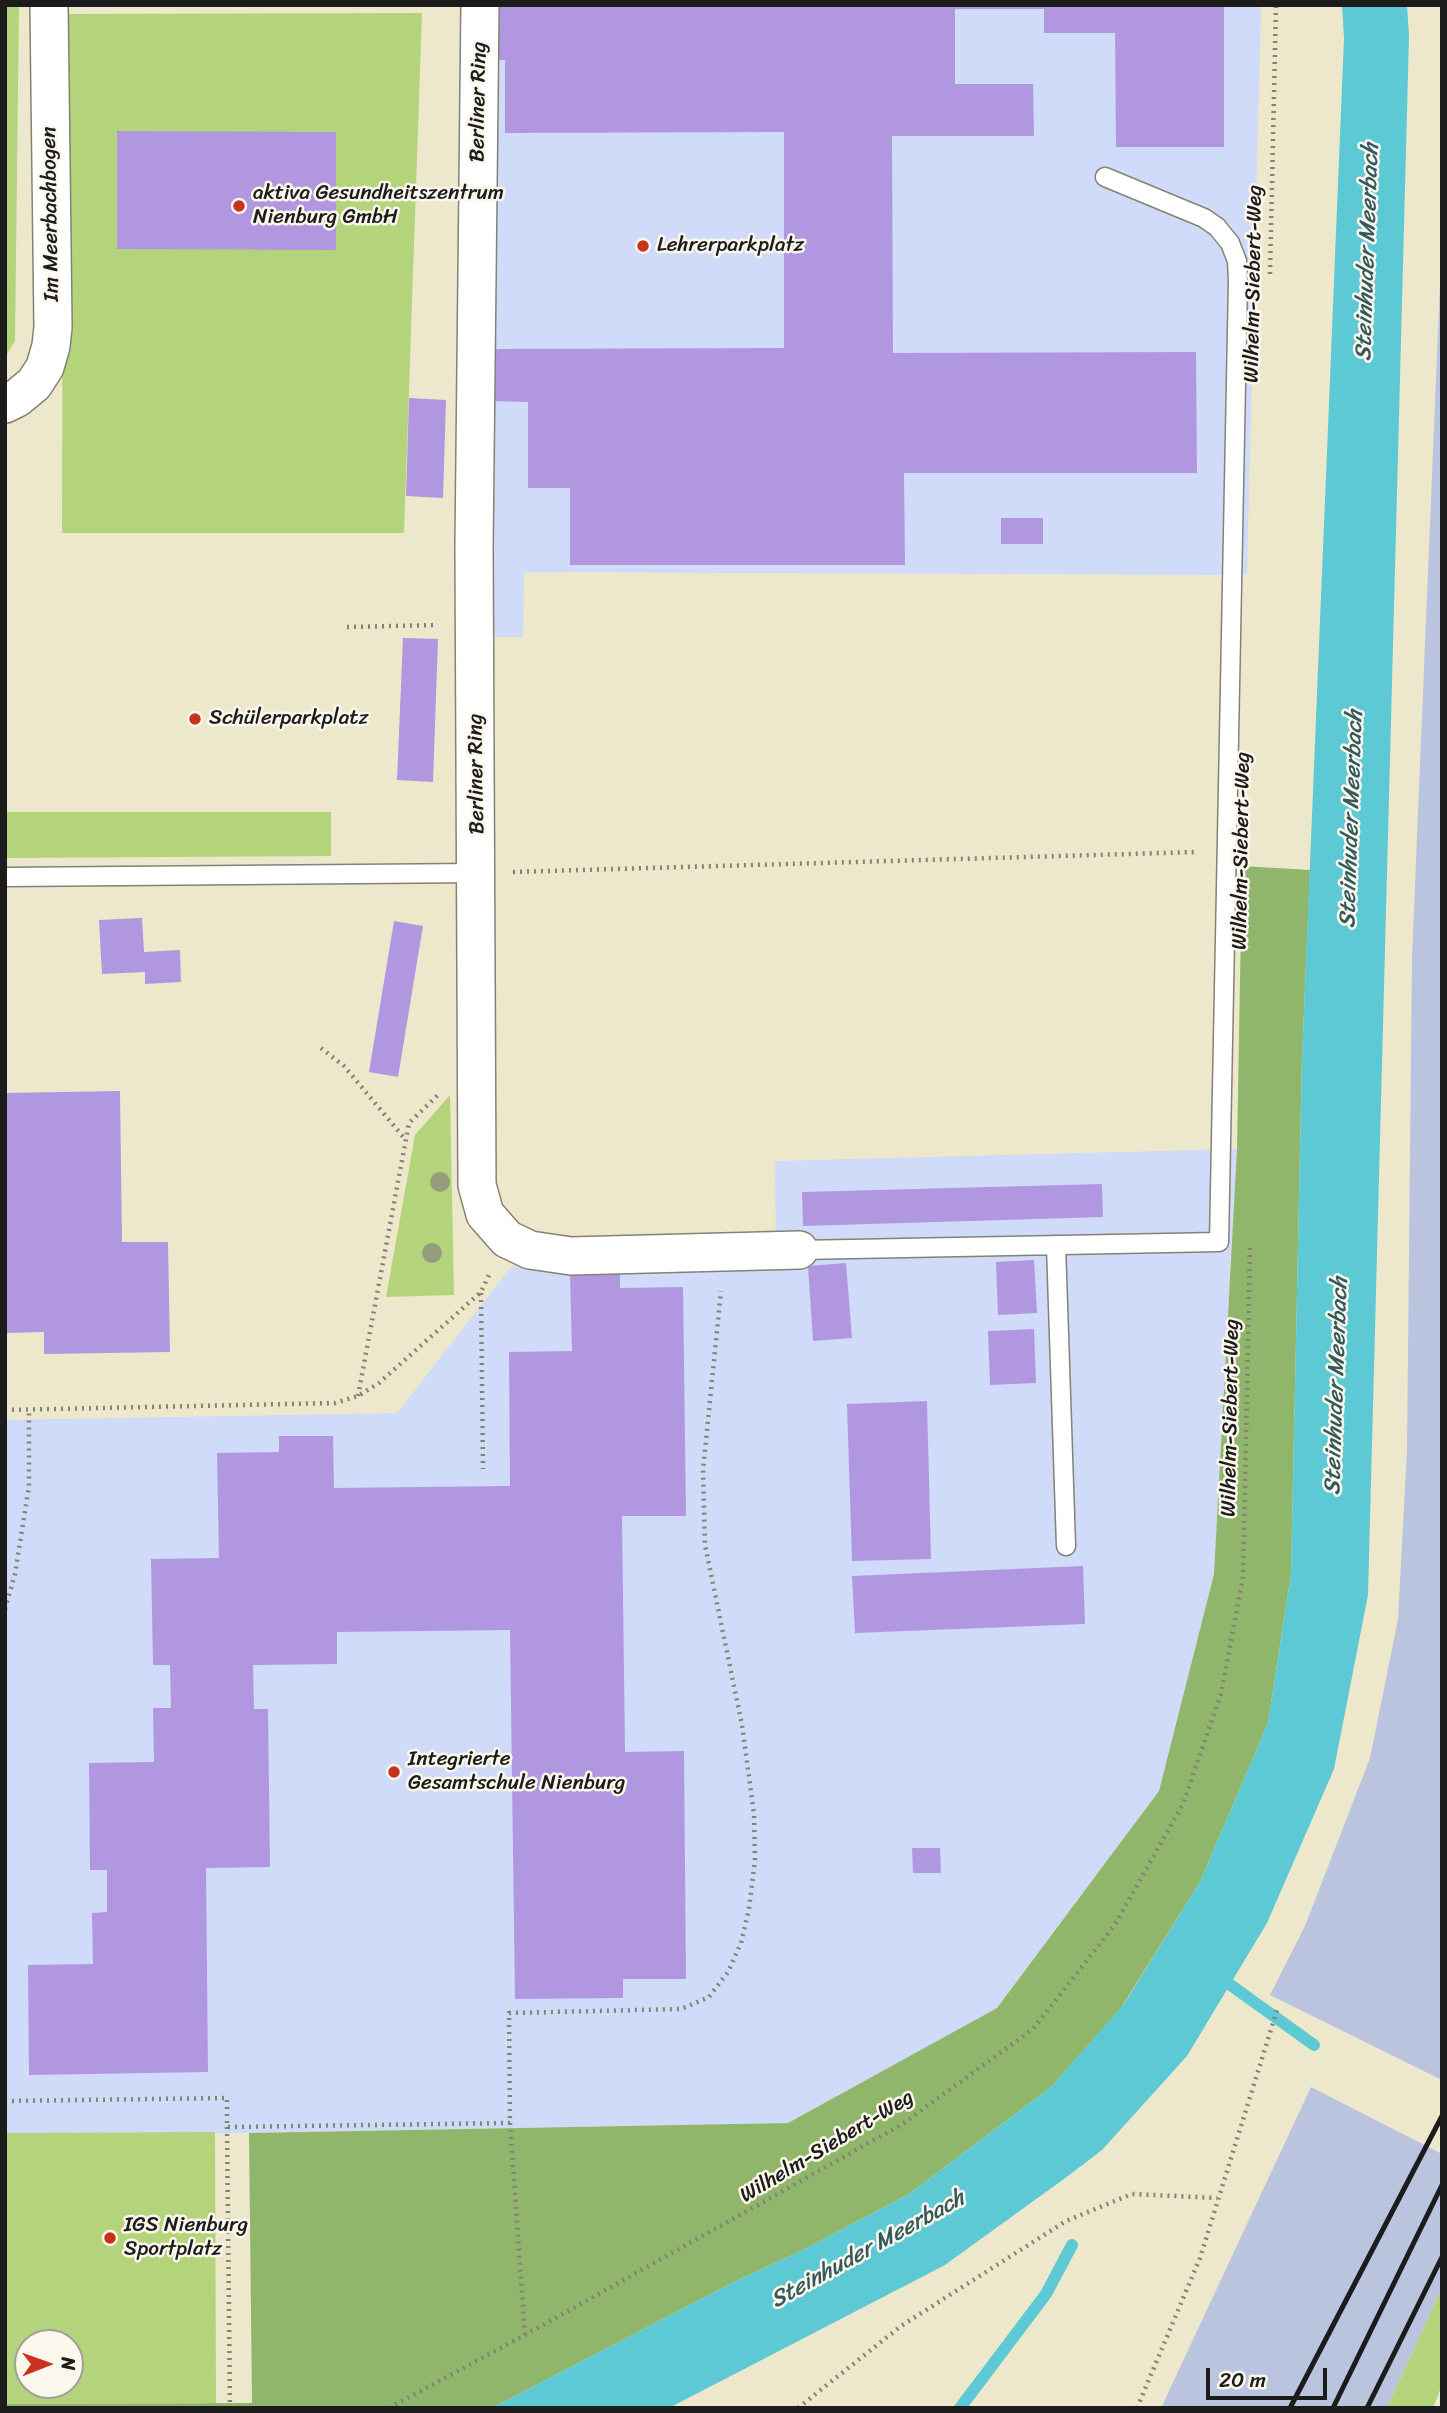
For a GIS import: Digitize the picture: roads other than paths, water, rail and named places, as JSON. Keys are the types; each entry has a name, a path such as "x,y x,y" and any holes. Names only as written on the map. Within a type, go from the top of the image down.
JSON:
{"street":[{"name":"Im Meerbachbogen","path":"5,404 34,384 45,367 51,346 49,5"},
{"name":"Berliner Ring","path":"480,5 475,624 478,1185 485,1214 507,1239 530,1250 571,1256 799,1250"}],"lane":[{"path":"799,1250 1219,1242 1237,261 1230,243 1217,227 1204,218 1105,177"},
{"path":"5,877 477,873"},
{"path":"1056,1245 1066,1546"}],"water":[{"name":"Steinhuder Meerbach","path":"1342,5 1407,5 1409,36 1368,1595 1334,1769 1267,1923 1187,2056 1102,2150 1068,2176 945,2265 669,2408 492,2408 909,2194 1051,2087 1124,2004 1200,1882 1268,1723 1291,1574 1302,1058 1344,38"}],"waterway":[{"path":"1218,1976 1314,2045"},
{"path":"960,2408 1046,2294 1072,2245"}],"railway":[{"path":"1290,2408 1442,2116"},
{"path":"1333,2408 1442,2185"},
{"path":"1367,2408 1442,2257"}],"place":[{"name":"aktiva Gesundheitszentrum Nienburg GmbH","path":"239,206"},
{"name":"Lehrerparkplatz","path":"643,246"},
{"name":"Schülerparkplatz","path":"195,719"},
{"name":"Integrierte Gesamtschule Nienburg","path":"394,1772"},
{"name":"IGS Nienburg Sportplatz","path":"110,2238"}]}
